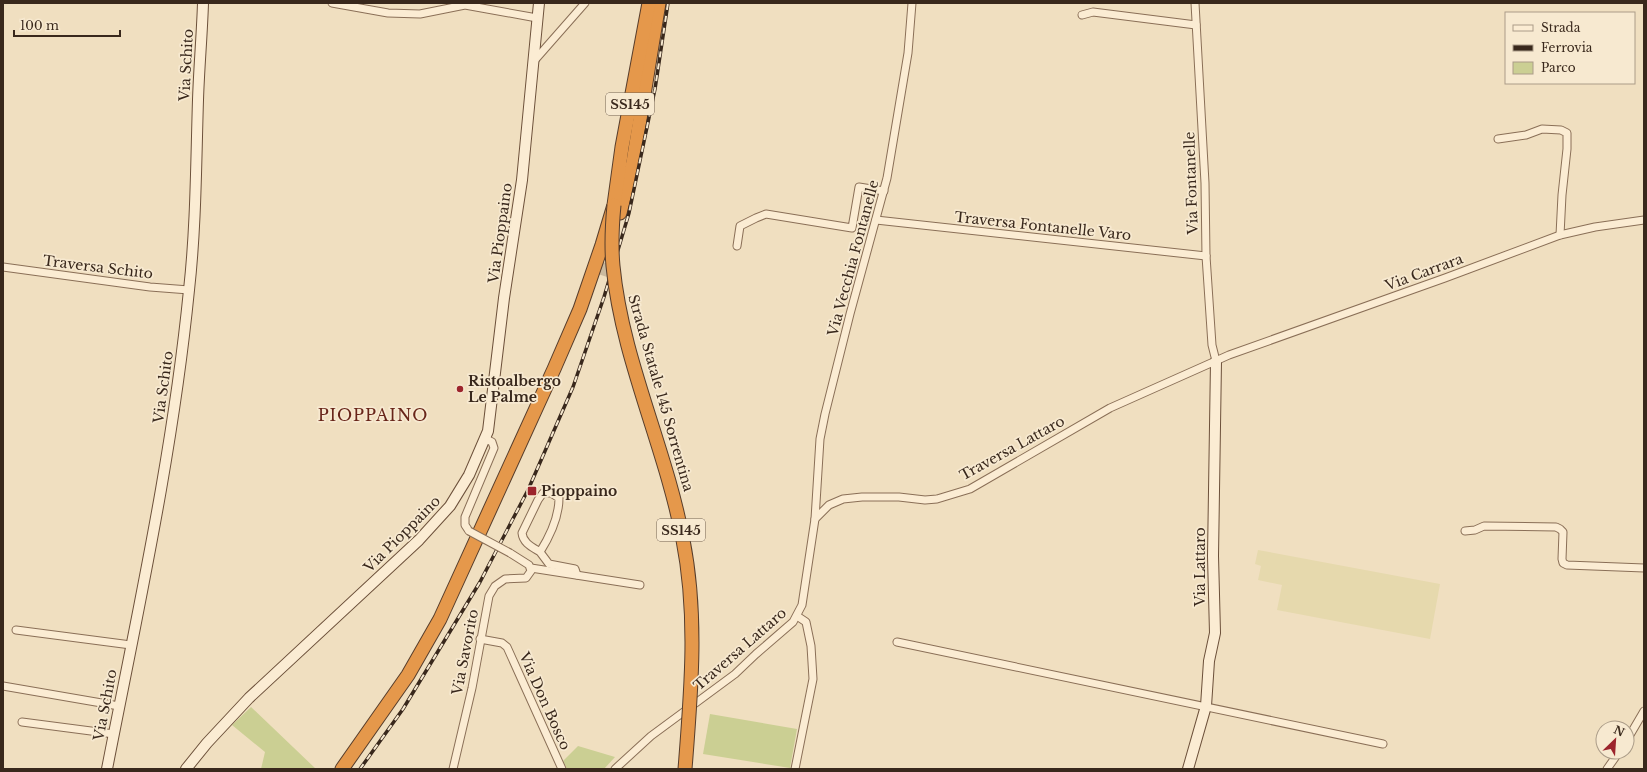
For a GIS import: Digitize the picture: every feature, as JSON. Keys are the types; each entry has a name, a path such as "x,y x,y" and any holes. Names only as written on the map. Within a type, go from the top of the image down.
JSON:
{"highway":[{"name":"Strada Statale 145 Sorrentina","path":"649,3 624,141 612,247 618,299 630,350 668,477 685,549 692,619 692,655 685,769"},
{"path":"342,769 396,694 422,652 455,588 543,395 580,309 633,162 659,3"},
{"path":"510,467 549,400 577,337 601,275"}],"street":[{"name":"Via Schito","path":"107,769 156,523 175,406 189,290 203,3"},
{"path":"332,3 388,12 420,14 465,5 537,18"},
{"name":"Via Pioppaino","path":"186,769 206,743 249,698 419,540 450,506 470,475 486,439 492,408 504,298 522,180 539,3"},
{"path":"534,61 584,3"},
{"name":"Via Vecchia Fontanelle","path":"815,519 820,439 850,314 884,191 908,53 912,3"},
{"name":"Via Fontanelle","path":"1195,3 1205,182 1206,256 1212,345 1216,361"},
{"path":"1082,15 1093,12 1196,25"},
{"path":"1498,139 1526,135 1542,129 1561,130 1567,133 1560,235"},
{"path":"737,246 740,226 766,214 852,228 859,187 884,191"},
{"name":"Traversa Fontanelle Varo","path":"876,220 1206,256"},
{"name":"Via Carrara","path":"1216,361 1229,355 1438,281 1560,235 1595,227 1644,220"},
{"name":"Traversa Schito","path":"3,267 150,287 189,290"},
{"name":"Traversa Lattaro","path":"615,769 651,736 735,674 793,622 802,605 815,519 829,505 843,499 862,497 899,497 925,500 937,499 970,489 1110,408 1216,361"},
{"name":"Via Lattaro","path":"1188,769 1206,706 1209,661 1215,633 1213,556 1216,361"},
{"path":"486,439 492,442 494,448 465,517 465,525 469,530 526,562 531,568 640,585"},
{"path":"540,552 556,519 559,505 559,498 551,492 543,493 538,500 522,533 523,539 540,552 549,564 574,569 577,575"},
{"path":"1465,531 1475,530 1484,526 1556,528 1563,532 1562,559 1567,565 1644,568"},
{"name":"Via Savorito","path":"453,769 472,688 487,602 495,586 505,578 526,578 529,575 531,568"},
{"path":"795,769 813,679 811,646 806,622 797,616"},
{"path":"16,630 131,645"},
{"name":"Via Don Bosco","path":"480,639 502,643 507,647 562,769"},
{"path":"897,642 1383,744"},
{"path":"3,686 119,706"},
{"path":"1635,726 1644,711"},
{"path":"22,722 114,734"},
{"path":"1607,769 1613,760"}],"shaded area":[{"path":"1258,550 1440,584 1430,639 1277,610 1282,585 1258,580 1261,566 1255,564"}],"green space":[{"path":"251,707 316,769 261,769 265,752 232,725"},
{"path":"710,714 797,729 790,768 703,754"},
{"path":"578,746 615,757 604,769 567,769 563,761"}],"tunnel":[{"path":"601,275 611,243"}],"railway":[{"path":"360,769 403,709 480,582 528,490 573,387 604,297 629,213 655,89 668,3"}],"place":[{"name":"Ristoalbergo Le Palme","path":"460,389"},
{"name":"Pioppaino","path":"532,491"}],"district":[{"name":"PIOPPAINO","path":"373,415"}]}
